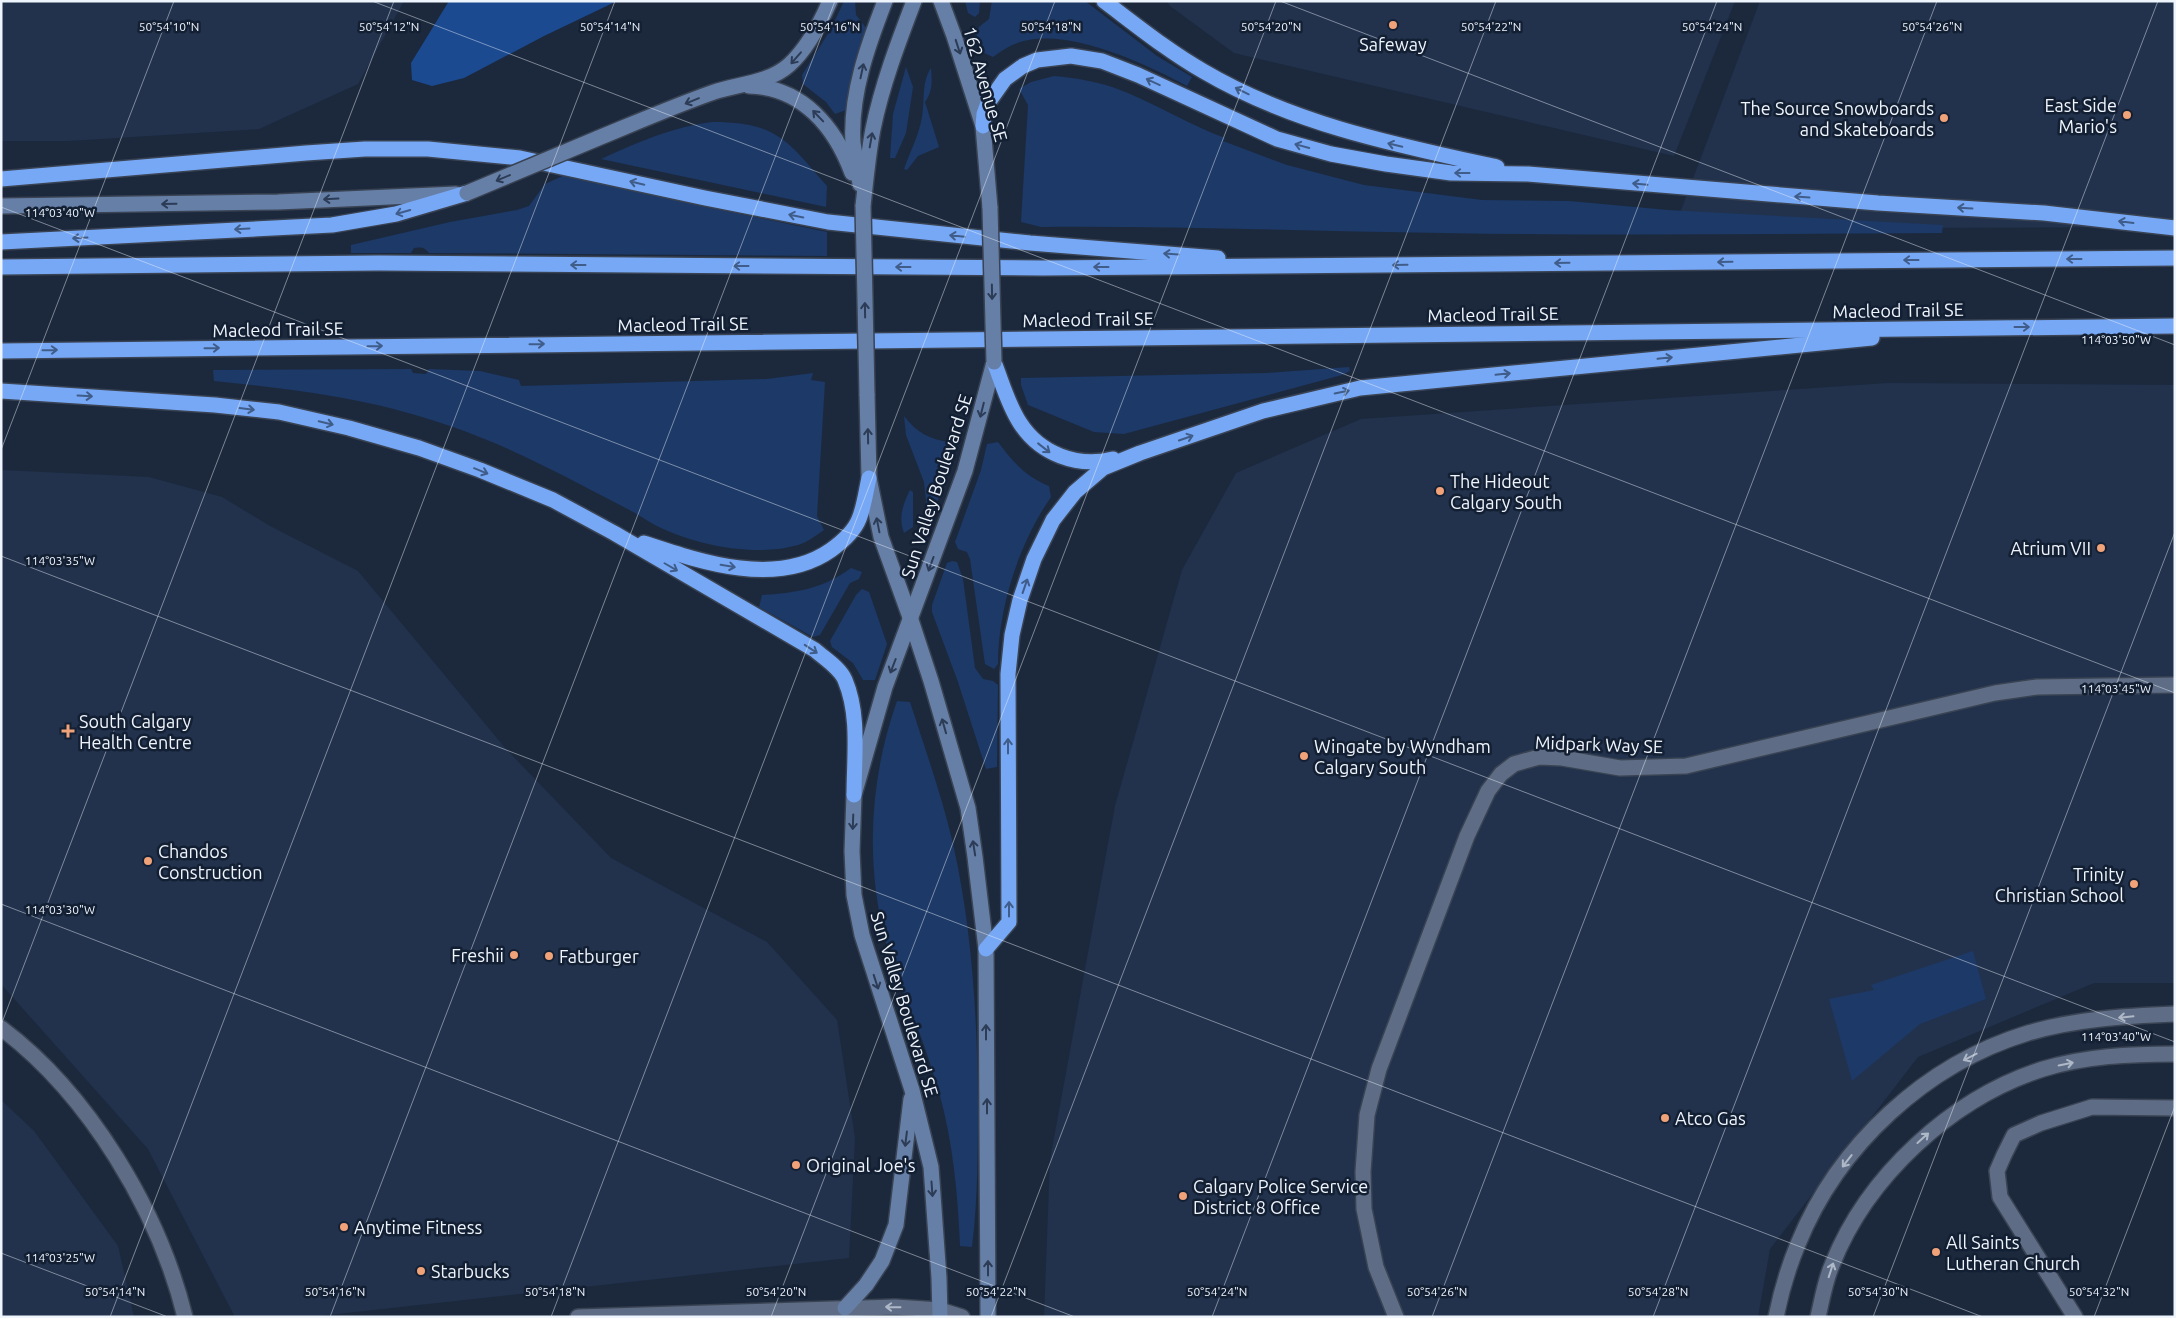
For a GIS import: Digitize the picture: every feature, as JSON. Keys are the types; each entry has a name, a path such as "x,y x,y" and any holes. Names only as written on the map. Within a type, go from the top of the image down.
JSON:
{"highway":[{"path":"1104,1 1155,40 1203,71 1268,104 1326,126 1391,144 1528,174"},
{"path":"982,126 988,103 1005,79 1023,66 1037,60 1071,56 1102,61 1138,75 1277,139 1331,154 1386,164 1451,174 1528,174 1878,203 2044,213 2175,228"},
{"path":"1,179 316,152 365,149 428,149 520,158 705,198 828,222 1030,244 1325,266"},
{"path":"1,242 332,224 396,214 467,193"},
{"path":"1,267 369,263 1043,268 2175,258"},
{"name":"Macleod Trail SE","path":"1,351 2175,326"},
{"path":"986,949 1009,922 1008,674 1012,635 1020,600 1034,559 1053,520 1075,492 1103,468 1140,453 1263,411 1360,388 1973,328"},
{"path":"994,362 1019,422 1027,433 1052,454 1079,462 1100,462 1140,453"},
{"path":"1,391 215,405 278,412 349,428 419,448 480,470 553,500 614,533 815,650 832,664 844,679 853,709 854,795"},
{"path":"614,533 658,548 728,567 774,568 798,564 821,557 850,534 859,519 869,478"}],"main road":[{"path":"1,206 278,202 467,193 596,139 716,92 768,77 788,66 812,35 830,1"},
{"path":"863,206 853,141 856,100 865,54 885,1"},
{"path":"863,206 868,157 879,104 914,1"},
{"name":"162 Avenue SE","path":"941,1 960,52 982,126 990,208 994,362"},
{"path":"738,86 761,87 783,92 802,101 818,115 832,133 846,158 863,206"},
{"name":"Sun Valley Boulevard SE","path":"863,206 869,478 881,537 911,620 968,808 986,949 988,1317"},
{"name":"Sun Valley Boulevard SE","path":"940,1314 931,1167 912,1090 862,935 854,895 852,851 854,795 885,687 965,470 994,362"},
{"path":"845,1308 866,1285 882,1260 896,1225 912,1090"}],"street":[{"name":"Midpark Way SE","path":"1396,1317 1376,1267 1364,1209 1363,1172 1368,1114 1379,1069 1468,836 1488,790 1501,774 1514,764 1539,757 1562,758 1620,768 1686,766 1995,693 2037,687 2175,685"},
{"path":"1776,1317 1783,1287 1797,1245 1807,1223 1838,1171 1859,1144 1885,1117 1941,1073 1992,1046 2028,1033 2070,1022 2175,1014"},
{"path":"1,1028 48,1070 88,1116 113,1152 138,1193 156,1233 172,1271 186,1317"},
{"path":"1818,1317 1831,1266 1863,1208 1900,1161 1941,1122 1978,1098 2044,1069 2121,1054 2175,1054"},
{"path":"2075,1317 2000,1197 1997,1170 2004,1155 2014,1135 2041,1123 2092,1107 2175,1108"},
{"path":"578,1317 895,1307 962,1317"}],"shaded area":[{"path":"1,1 404,1 358,84 259,129 68,141 1,141"},
{"path":"449,1 617,1 544,36 464,78 432,86 412,80 411,63"},
{"path":"844,1 855,1 856,15 867,29 854,68 846,110 835,114 826,102 803,84 802,75 831,29"},
{"path":"965,1 980,1 979,13 975,17 968,13"},
{"path":"992,1 1085,1 1157,56 1192,77 1187,86 1128,58 1083,43 1060,39 1039,39 1020,42 1006,48 993,57 982,52 976,33 979,27 989,19"},
{"path":"1167,1 1735,1 1674,156 1234,53 1170,6"},
{"path":"1760,1 2175,1 2175,227 1674,229"},
{"path":"906,67 913,87 906,133 895,158 890,158 893,114"},
{"path":"931,68 931,90 925,102 939,147 918,156 907,170 904,169 921,124 926,80"},
{"path":"1054,76 1085,80 1115,88 1225,138 1223,141 1287,165 1364,185 1482,200 1569,201 1668,210 1943,225 1942,233 1693,235 1041,227 1021,222 1028,105 1019,89 1031,82"},
{"path":"712,122 752,126 766,130 779,137 801,157 827,186 826,207 601,159 669,131"},
{"path":"567,174 707,207 827,232 827,256 429,253 419,248 414,248 411,253 351,253 351,245 529,206 545,184"},
{"path":"1349,367 1350,371 1342,375 1124,434 1094,432 1028,405 1021,385 1021,378 1266,373"},
{"path":"411,369 413,373 426,374 429,369 480,371 519,380 521,386 767,379 813,373 811,380 825,382 817,516 824,530 808,541 798,545 765,550 728,548 693,540 658,526 524,456 463,430 361,401 303,391 214,381 213,370"},
{"path":"1888,383 2175,385 2175,983 2094,983 1918,1057 1770,1249 1758,1317 1044,1317 1050,1160 1115,806 1182,570 1236,473 1361,419"},
{"path":"904,416 918,430 929,437 949,442 950,446 944,480 928,534 923,521 926,501 924,482 906,435"},
{"path":"998,442 1020,468 1033,478 1049,486 1051,497 1029,535 1012,577 1002,621 998,664 994,669 985,664 970,559 967,552 958,549 955,542 981,470 987,444"},
{"path":"1,470 149,477 222,497 270,526 358,571 506,749 611,858 767,942 837,1020 855,1138 849,1258 309,1317 235,1317 148,1149 1,984"},
{"path":"910,490 913,492 913,527 904,533 901,522 902,511"},
{"path":"957,562 963,579 975,668 983,679 993,681 998,685 997,767 986,769 958,682 932,612 932,605 947,563"},
{"path":"851,568 862,572 859,579 850,583 820,635 813,637 759,607 762,595 808,589 830,581"},
{"path":"862,589 869,592 887,644 875,680 863,680 853,663 832,647 830,641 856,595"},
{"path":"897,701 910,702 949,826 965,907 975,1003 977,1068 977,1174 972,1247 960,1246 954,1169 944,1111 919,1032 891,961 879,909 873,849 873,819 881,759"},
{"path":"1973,951 1986,999 1920,1024 1852,1081 1829,999 1874,990 1871,985"},
{"path":"1,1100 34,1131 118,1246 134,1317 1,1317"}],"place":[{"name":"Safeway","path":"1393,25"},
{"name":"East Side Mario's","path":"2127,115"},
{"name":"The Source Snowboards and Skateboards","path":"1944,118"},
{"name":"The Hideout Calgary South","path":"1440,491"},
{"name":"Atrium VII","path":"2101,548"},
{"name":"South Calgary Health Centre","path":"68,731"},
{"name":"Wingate by Wyndham Calgary South","path":"1304,756"},
{"name":"Chandos Construction","path":"148,861"},
{"name":"Trinity Christian School","path":"2134,884"},
{"name":"Freshii","path":"514,955"},
{"name":"Fatburger","path":"549,956"},
{"name":"Atco Gas","path":"1665,1118"},
{"name":"Original Joe's","path":"796,1165"},
{"name":"Calgary Police Service District 8 Office","path":"1183,1196"},
{"name":"Anytime Fitness","path":"344,1227"},
{"name":"All Saints Lutheran Church","path":"1936,1252"},
{"name":"Starbucks","path":"421,1271"}]}
